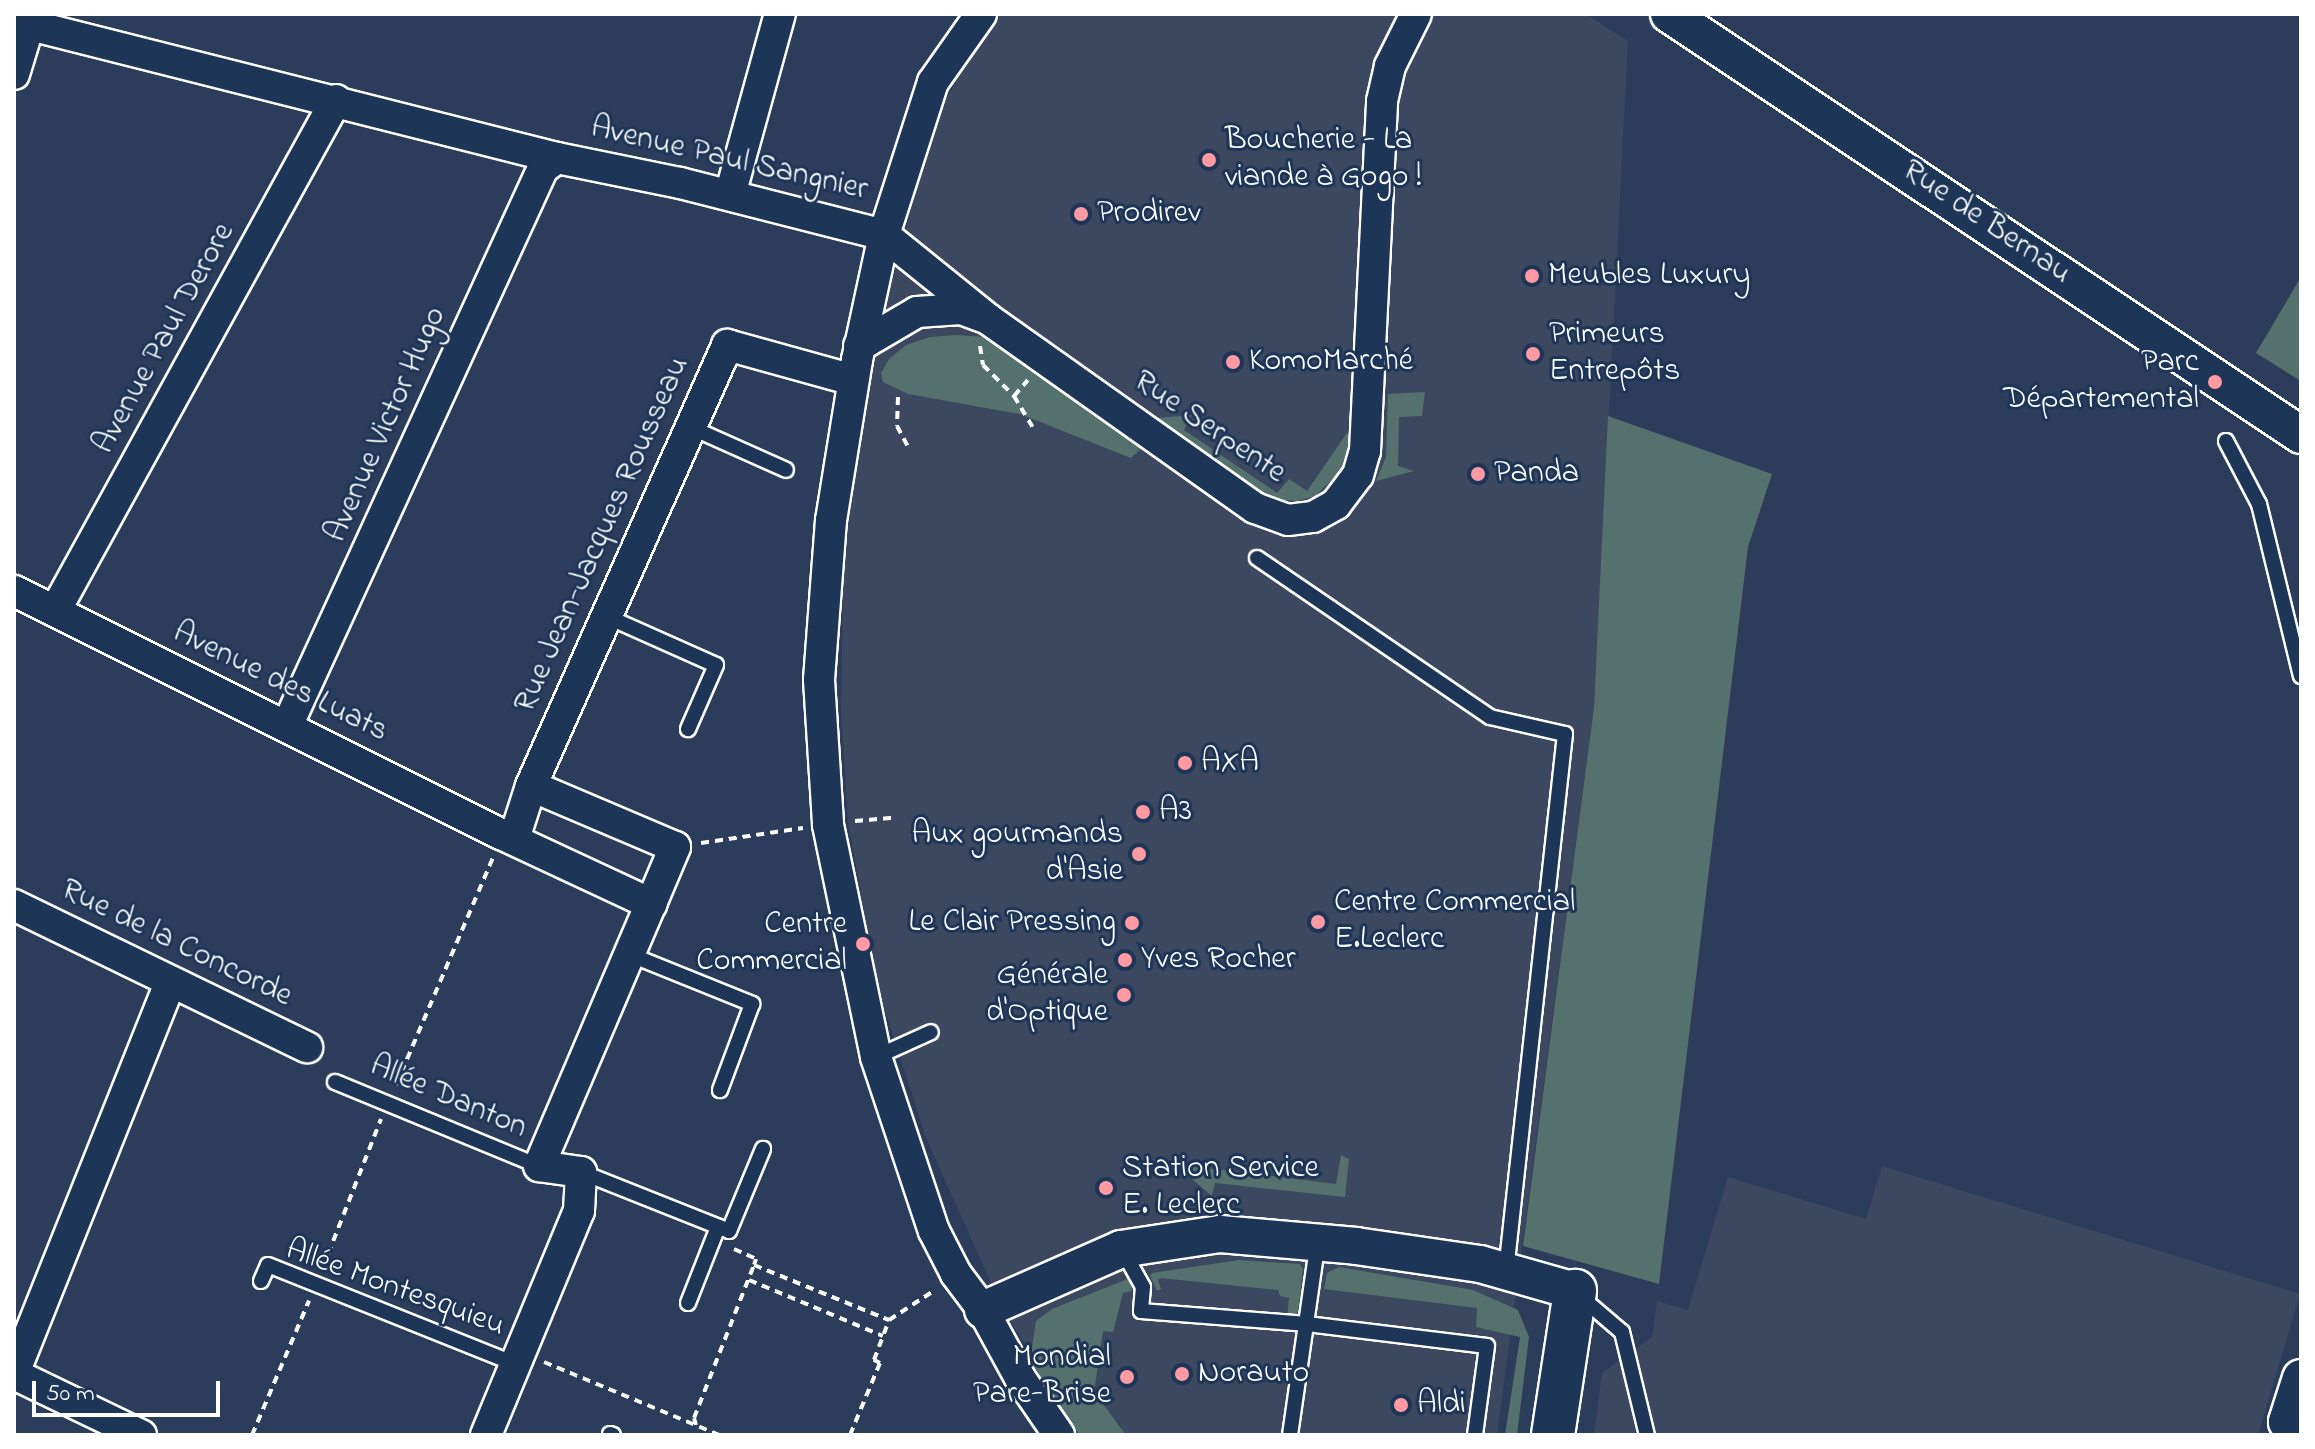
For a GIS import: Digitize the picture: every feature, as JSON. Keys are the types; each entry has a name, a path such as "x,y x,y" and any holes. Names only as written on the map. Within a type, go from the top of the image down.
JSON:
{"main road":[{"path":"1553,1435 1575,1291"}],"street":[{"path":"730,195 780,14"},
{"path":"981,14 933,82 884,235 859,346 831,520 819,680 828,825 876,1057 934,1231 956,1274 983,1310 1020,1378 1059,1435"},
{"name":"Rue Serpente","path":"884,235 988,319 1255,508 1288,520 1313,517 1336,504 1358,475 1368,425 1382,101 1390,66 1416,14"},
{"name":"Rue de Bernau","path":"1669,14 2301,435"},
{"path":"14,74 21,23"},
{"name":"Avenue Paul Sangnier","path":"21,23 557,158 730,195 884,235"},
{"name":"Avenue Paul Derore","path":"55,611 336,100"},
{"name":"Avenue Victor Hugo","path":"287,726 543,168 557,158"},
{"name":"Rue Serpente","path":"859,346 917,312 961,309 988,319"},
{"name":"Rue Jean-Jacques Rousseau","path":"514,839 531,786 727,345 853,380"},
{"name":"Avenue des Luats","path":"14,591 514,839"},
{"path":"486,1435 579,1211 581,1172 539,1166 675,847 531,786"},
{"path":"514,839 651,904"},
{"name":"Rue de la Concorde","path":"14,905 307,1047"},
{"path":"141,1435 14,1374 170,982"},
{"path":"983,1310 1121,1249 1220,1234 1318,1241 1480,1264 1575,1291"},
{"path":"2290,1427 2301,1378"}],"lane":[{"path":"690,427 786,470"},
{"path":"2226,441 2259,504 2301,676"},
{"path":"1257,558 1490,717 1565,734 1506,1272"},
{"path":"608,617 716,665 688,729"},
{"path":"631,955 752,1004 720,1090"},
{"path":"876,1057 931,1032"},
{"name":"Allée Danton","path":"335,1082 539,1166"},
{"path":"581,1172 729,1231 763,1149"},
{"path":"688,1303 718,1227"},
{"path":"1290,1435 1318,1241"},
{"path":"1121,1249 1143,1287 1141,1311 1307,1324 1487,1346 1475,1435"},
{"name":"Allée Montesquieu","path":"261,1281 268,1265 316,1286 518,1359"},
{"path":"1575,1291 1622,1332 1647,1435"}],"path":[{"path":"988,319 979,341 983,365 1014,396 1034,429"},
{"path":"898,397 897,426 910,450"},
{"path":"675,847 893,818"},
{"path":"252,1435 496,850 514,839"},
{"path":"696,1425 694,1418 754,1265 889,1320 874,1360 880,1363 850,1435"},
{"path":"748,1280 883,1336"},
{"path":"518,1359 719,1435"}],"shaded area":[{"path":"994,14 1586,14 1628,41 1594,707 1497,1435 1080,1435 1002,1307 926,1138 878,988 848,821 841,711 843,585 857,412 936,117"},
{"path":"1882,1166 2300,1294 2258,1435 1594,1435 1602,1373 1652,1337 1657,1301 1688,1310 1728,1177 1866,1219"}],"green space":[{"path":"2301,277 2301,381 2256,353"},
{"path":"930,337 987,337 1145,445 1131,458 1020,414 908,394 883,382 881,373 889,359 906,345"},
{"path":"1425,392 1422,416 1399,417 1398,466 1414,471 1376,481 1386,457 1388,394"},
{"path":"1192,415 1184,430 1277,493 1289,479 1307,491 1347,433 1351,441 1344,468 1315,496 1297,501 1279,500 1260,492 1157,418"},
{"path":"1608,416 1772,474 1748,547 1659,1284 1523,1246 1594,707"},
{"path":"1341,1155 1349,1159 1345,1197 1215,1183 1212,1196 1192,1179 1194,1172 1189,1169 1190,1166 1336,1184"},
{"path":"1239,1260 1300,1264 1303,1269 1298,1311 1293,1320 1287,1318 1289,1298 1280,1296 1278,1290 1161,1278 1158,1280 1161,1289 1157,1291 1150,1276 1152,1273"},
{"path":"1339,1267 1473,1290 1518,1310 1529,1337 1517,1435 1505,1435 1520,1337 1476,1327 1477,1308 1324,1289 1327,1273"},
{"path":"1130,1278 1132,1291 1123,1293 1113,1332 1103,1331 1094,1392 1126,1435 1079,1435 1030,1360 1036,1321 1052,1309"}],"place":[{"name":"Boucherie - La viande à Gogo !","path":"1209,160"},
{"name":"Prodirev","path":"1081,214"},
{"name":"Meubles Luxury","path":"1532,276"},
{"name":"Primeurs Entrepôts","path":"1533,354"},
{"name":"KomoMarché","path":"1233,362"},
{"name":"Parc Départemental","path":"2215,382"},
{"name":"Panda","path":"1478,474"},
{"name":"AXA","path":"1185,763"},
{"name":"A3","path":"1143,812"},
{"name":"Aux gourmands d'Asie","path":"1139,854"},
{"name":"Centre Commercial E.Leclerc","path":"1318,922"},
{"name":"Le Clair Pressing","path":"1132,923"},
{"name":"Centre Commercial","path":"863,944"},
{"name":"Yves Rocher","path":"1125,960"},
{"name":"Générale d'Optique","path":"1124,995"},
{"name":"Station Service E. Leclerc","path":"1106,1188"},
{"name":"Norauto","path":"1182,1374"},
{"name":"Mondial Pare-Brise","path":"1127,1377"},
{"name":"Aldi","path":"1401,1405"}]}
